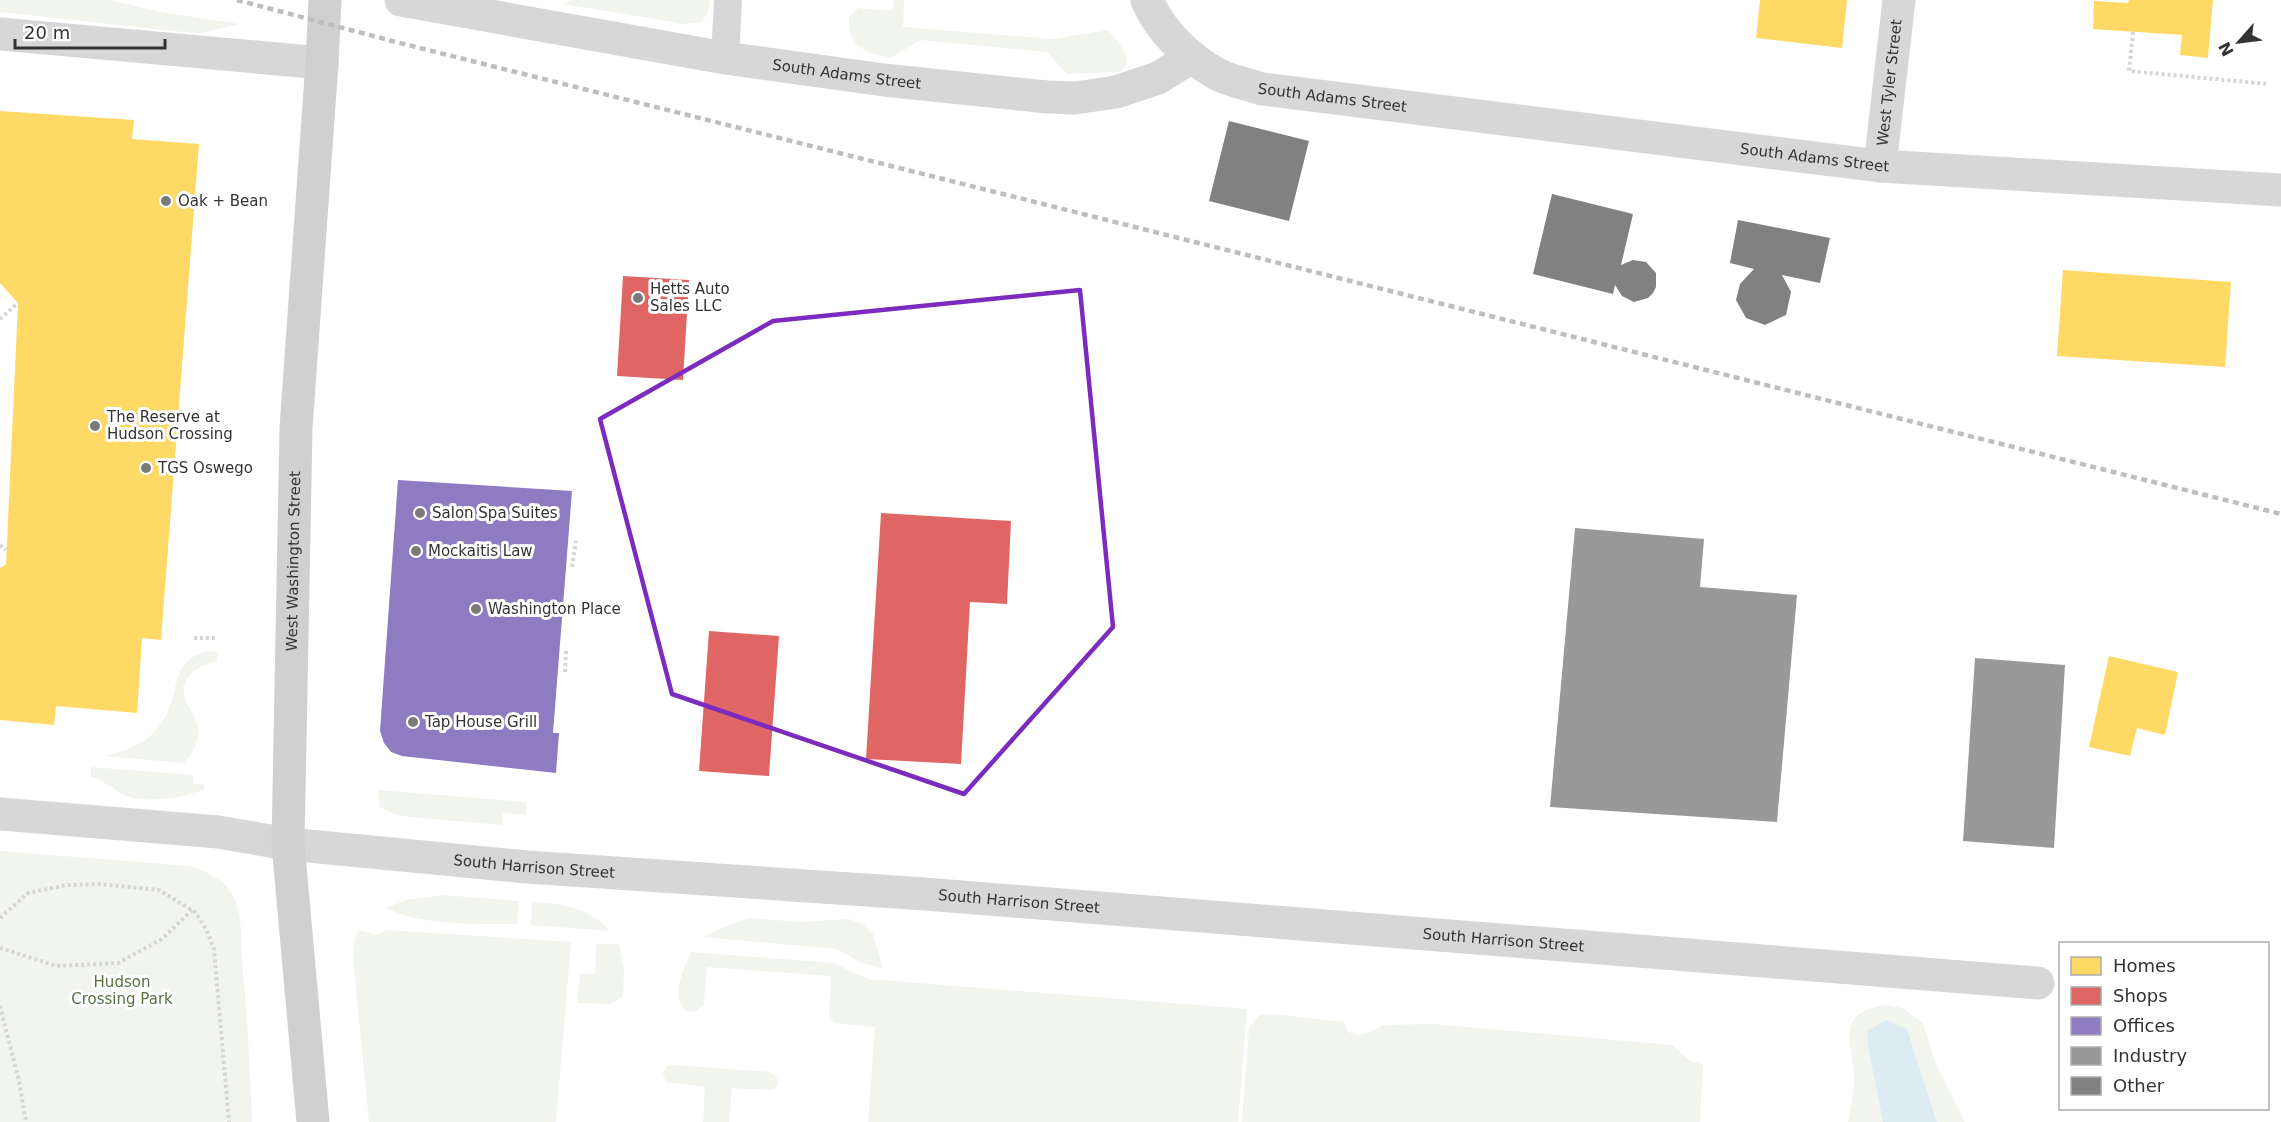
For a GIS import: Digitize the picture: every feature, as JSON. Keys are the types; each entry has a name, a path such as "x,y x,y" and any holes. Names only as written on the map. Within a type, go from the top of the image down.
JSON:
{"main road":[{"name":"West Washington Street","path":"313,1122 288,844 296,428 322,63 324,0"}],"street":[{"name":"South Adams Street","path":"402,0 725,58 1002,93 1075,98 1116,92 1158,78 1192,57 1218,75 1262,89 1880,166 2281,190"},
{"path":"1147,0 1171,38 1192,57"},
{"name":"West Tyler Street","path":"1880,166 1899,0"},
{"path":"0,34 322,63"},
{"name":"South Harrison Street","path":"0,814 218,832 288,844 594,873 948,896 2038,983"}],"lane":[{"path":"725,58 728,0"}],"path":[{"path":"2133,32 2129,71 2268,84"},
{"path":"0,319 18,303"},
{"path":"203,413 221,414"},
{"path":"572,567 576,541"},
{"path":"0,545 6,550"},
{"path":"194,638 215,638"},
{"path":"565,672 566,650"},
{"path":"0,918 28,892 67,885 99,884 159,890 192,910 206,929 214,949 229,1122"},
{"path":"0,948 57,966 118,963 162,939 192,910"},
{"path":"0,1006 19,1081 26,1122"}],"highlighted area":[{"path":"1080,290 1113,627 964,794 672,694 600,419 773,321"}],"green space":[{"path":"0,0 111,0 160,12 240,24 202,33 183,32 0,12"},
{"path":"572,0 710,0 708,12 702,22 685,24 563,4"},
{"path":"894,0 904,0 903,27 1053,39 1108,30 1124,51 1127,63 1119,72 1067,74 1047,52 920,40 891,58 866,51 855,42 851,35 849,17 858,8 892,11"},
{"path":"208,651 217,652 217,662 197,669 187,679 185,685 185,699 197,722 198,735 192,753 184,763 103,756 132,747 155,731 167,714 182,668 196,655"},
{"path":"91,767 193,775 193,784 204,784 204,789 164,799 132,798 91,777"},
{"path":"378,790 526,802 526,815 503,813 502,825 397,815 379,807"},
{"name":"Hudson Crossing Park","path":"0,851 189,866 213,876 227,887 238,908 241,925 252,1122 0,1122"},
{"path":"442,895 519,901 517,924 433,921 400,914 385,908 407,900"},
{"path":"532,902 575,908 594,917 610,931 531,925"},
{"path":"749,918 801,922 849,919 864,925 873,934 883,969 862,963 837,949 703,937"},
{"path":"359,930 376,935 387,930 571,942 556,1122 369,1122 353,959 355,939"},
{"path":"596,944 619,944 624,970 623,996 611,1004 577,1003 580,974 595,974"},
{"path":"691,952 833,963 868,979 1247,1009 1238,1122 868,1122 875,1027 834,1023 829,1015 831,976 707,967 704,1004 696,1011 687,1012 679,999 679,991 682,974"},
{"path":"1888,1005 1902,1008 1923,1023 1935,1062 1965,1122 1937,1122 1907,1029 1867,1031 1868,1048 1883,1122 1848,1122 1854,1084 1850,1045 1852,1023 1858,1015 1870,1009"},
{"path":"1272,1014 1344,1022 1348,1032 1358,1035 1383,1025 1433,1024 1672,1045 1690,1061 1703,1064 1700,1122 1242,1122 1249,1028 1259,1015"},
{"path":"667,1066 770,1072 777,1078 778,1084 775,1089 771,1090 732,1088 729,1122 703,1122 705,1087 666,1082 663,1073"}],"shaded area":[{"path":"1886,1020 1907,1029 1937,1122 1883,1122 1868,1048 1867,1031"}],"building: Homes":[{"path":"1760,0 1847,0 1842,48 1756,38"},
{"path":"2129,0 2213,0 2208,58 2180,55 2182,35 2093,29 2094,1 2128,3"},
{"name":"The Reserve at Hudson Crossing","path":"0,111 134,120 132,139 199,144 161,640 142,638 137,713 56,706 54,725 0,720 0,568 6,564 18,303 0,283"},
{"path":"2063,270 2231,282 2225,367 2057,356"},
{"path":"2109,656 2178,672 2165,735 2137,728 2130,756 2089,747"}],"building: Shops":[{"path":"623,276 689,280 683,380 617,376"},
{"path":"881,513 1011,521 1007,604 970,602 961,764 866,759"},
{"path":"709,631 779,636 769,776 699,771"}],"building: Offices":[{"name":"Washington Place","path":"398,480 572,491 553,733 559,733 556,773 402,756 391,752 384,743 380,731"}],"building: Industry":[{"path":"1575,528 1704,539 1700,587 1797,595 1777,822 1550,807"},
{"path":"1975,658 2065,665 2054,848 1963,841"}],"building: Other":[{"path":"1229,121 1309,141 1289,221 1209,201"},
{"path":"1552,194 1633,214 1621,265 1633,260 1646,262 1656,273 1656,287 1648,298 1634,302 1622,296 1615,285 1613,294 1533,274"},
{"path":"1738,220 1830,238 1820,283 1782,275 1791,292 1786,315 1765,325 1746,318 1736,300 1740,284 1754,269 1730,263"}],"railway":[{"path":"237,0 396,42 2281,514"}],"place":[{"name":"Oak + Bean","path":"166,201"},
{"name":"Hetts Auto Sales LLC","path":"638,298"},
{"name":"The Reserve at Hudson Crossing","path":"95,426"},
{"name":"TGS Oswego","path":"146,468"},
{"name":"Salon Spa Suites","path":"420,513"},
{"name":"Mockaitis Law","path":"416,551"},
{"name":"Washington Place","path":"476,609"},
{"name":"Tap House Grill","path":"413,722"}]}
